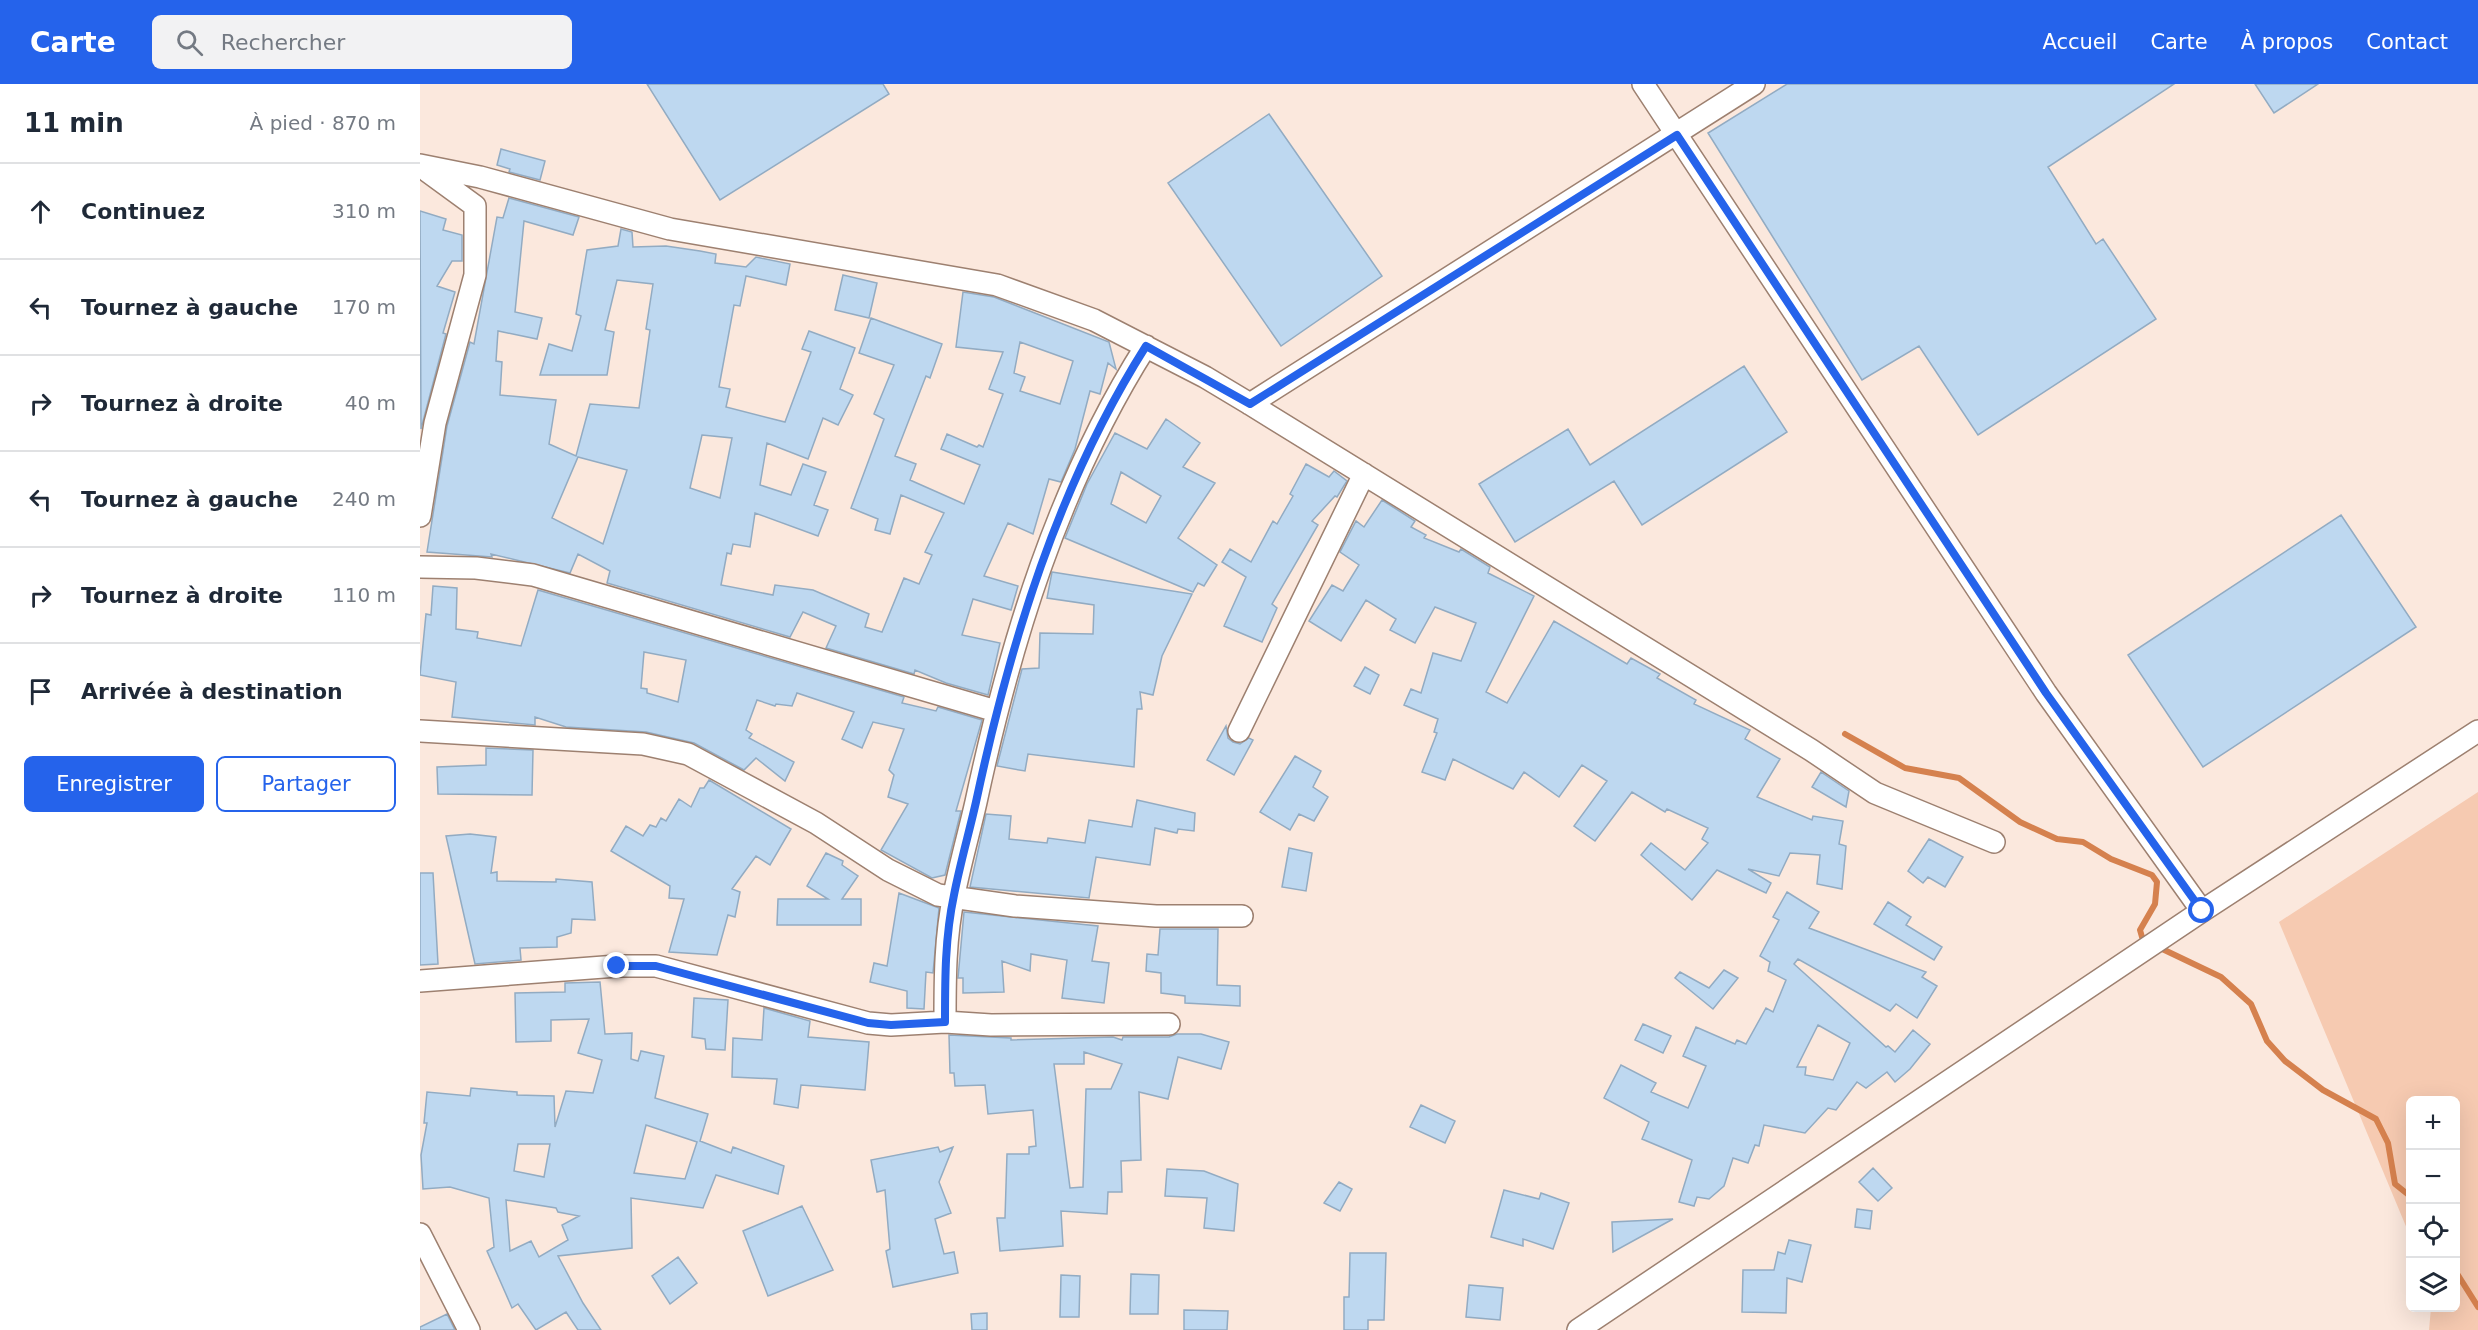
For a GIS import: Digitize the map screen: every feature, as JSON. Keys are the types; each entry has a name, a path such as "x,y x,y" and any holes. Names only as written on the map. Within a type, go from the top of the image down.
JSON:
{"street":[{"path":"1643,84 2046,693 2202,911"},
{"path":"1250,404 1754,84"},
{"path":"421,166 480,177 670,229 997,285 1094,320 1250,404 1811,750 1875,793 1994,842"},
{"path":"420,516 435,423 475,275 475,206 421,166"},
{"path":"945,1022 948,938 954,896 996,711 1017,636 1047,549 1120,388 1146,346"},
{"path":"1239,731 1364,474"},
{"path":"420,567 476,568 533,575 996,711"},
{"path":"420,730 643,744 688,754 816,823 888,870 925,890 1015,906 1156,916 1242,916"},
{"path":"1578,1330 2202,911 2478,731"},
{"path":"420,981 617,966 656,966 868,1023 891,1025 945,1022 991,1025 1169,1024"},
{"path":"420,1233 470,1330"}],"shaded area":[{"path":"2478,792 2478,1330 2429,1330 2431,1312 2460,1312 2460,1096 2406,1096 2406,1226 2279,922"}],"building":[{"path":"647,84 883,84 889,94 720,200"},
{"path":"1787,84 2174,84 2048,167 2096,244 2103,239 2156,319 1978,435 1919,346 1862,380 1708,133"},
{"path":"2255,84 2318,84 2274,113"},
{"path":"1269,114 1382,276 1281,346 1168,183"},
{"path":"501,149 545,161 540,180 509,172 510,169 497,165"},
{"path":"509,198 579,217 573,235 524,221 515,312 542,318 537,339 498,331 496,361 502,362 500,395 556,400 549,444 576,456 590,404 639,408 650,330 646,329 653,284 617,280 605,330 614,332 607,375 540,375 549,344 572,351 581,316 576,314 587,250 618,246 621,229 632,232 633,247 666,246 700,251 716,254 715,263 746,267 756,257 790,264 786,285 746,276 740,306 734,305 719,387 730,389 726,407 785,422 811,352 802,349 809,331 855,348 840,389 853,395 838,425 823,418 808,459 767,443 760,485 791,495 803,464 826,472 814,505 828,510 818,536 755,513 750,547 733,544 731,554 727,553 721,585 773,595 775,585 813,590 869,614 865,627 882,632 904,578 919,584 932,555 925,552 944,513 901,495 890,534 875,530 878,519 851,508 884,419 874,414 894,365 859,353 871,318 942,344 930,378 926,376 895,456 916,464 910,480 964,504 980,465 941,449 947,434 977,447 979,445 983,447 1003,394 989,389 1003,352 956,347 963,292 994,297 1109,342 1116,369 1108,363 1100,394 1090,391 1075,449 1061,482 1049,479 1033,534 1008,523 984,576 1018,586 1011,610 973,599 962,635 1000,643 988,695 946,683 915,670 914,674 826,648 836,626 803,612 790,637 607,583 610,571 578,554 570,573 491,554 492,557 427,552 447,426 470,342 474,344 497,217 503,218","holes":["1020,342 1073,361 1060,404 1020,391 1025,377 1014,373","702,435 732,438 720,498 690,488","578,457 627,470 603,544 552,518"]},
{"path":"420,211 446,219 443,230 462,235 462,261 452,261 437,286 455,292 421,429"},
{"path":"843,275 877,283 869,318 835,310"},
{"path":"1744,366 1787,432 1642,525 1614,481 1515,542 1479,484 1568,429 1590,465"},
{"path":"1166,419 1200,443 1183,467 1215,483 1178,538 1217,565 1204,586 1198,583 1193,592 1065,538 1087,484 1115,433 1147,449","holes":["1121,472 1161,496 1146,523 1111,504"]},
{"path":"1306,464 1329,477 1334,471 1347,481 1337,497 1335,496 1312,521 1318,525 1272,604 1277,608 1262,642 1224,626 1246,577 1222,562 1230,549 1251,562 1273,521 1277,524 1293,496 1290,494"},
{"path":"1382,500 1415,521 1411,527 1426,535 1424,538 1459,552 1461,549 1490,567 1488,573 1534,596 1486,692 1507,703 1554,621 1627,664 1631,658 1660,674 1657,678 1696,700 1694,704 1750,730 1745,739 1780,759 1757,797 1812,820 1813,816 1843,821 1839,844 1846,846 1842,889 1817,884 1820,855 1790,853 1779,876 1748,869 1771,883 1766,893 1717,870 1692,900 1641,855 1651,843 1685,870 1708,843 1702,839 1708,828 1667,809 1665,812 1632,792 1595,841 1574,826 1607,781 1582,765 1559,797 1524,772 1513,789 1453,759 1445,780 1422,772 1437,733 1434,732 1438,719 1404,705 1411,689 1421,693 1433,653 1461,661 1476,623 1435,607 1415,643 1390,630 1396,619 1366,600 1341,641 1309,621 1332,585 1343,591 1359,565 1340,552 1356,521 1364,527"},
{"path":"2341,515 2416,627 2203,767 2128,655"},
{"path":"1052,572 1192,594 1162,656 1153,695 1140,692 1142,709 1137,709 1134,767 1028,754 1025,771 997,766 1022,669 1039,668 1040,633 1093,634 1094,605 1047,598"},
{"path":"433,586 457,588 456,629 478,632 477,638 521,646 538,590 904,697 902,703 936,711 938,707 982,720 956,811 961,811 945,875 932,878 881,850 908,804 888,797 894,775 889,770 904,729 873,722 862,748 842,739 854,712 797,693 792,706 776,704 775,706 757,700 746,730 752,734 749,738 794,762 785,781 756,758 744,770 694,743 646,732 566,727 535,717 535,725 452,717 456,682 420,675 426,614 431,615","holes":["644,652 686,660 678,702 647,693 647,689 641,688"]},
{"path":"1365,667 1379,675 1370,694 1354,686"},
{"path":"1226,726 1228,738 1233,742 1240,744 1249,738 1253,740 1234,775 1207,760"},
{"path":"486,748 533,750 532,795 438,794 437,767 486,765"},
{"path":"1295,756 1321,771 1313,787 1328,797 1314,821 1299,814 1290,830 1260,812"},
{"path":"1821,772 1849,791 1846,807 1812,787"},
{"path":"709,780 791,829 770,865 756,856 732,889 740,892 735,917 728,915 717,955 669,952 684,899 669,898 670,886 611,851 626,826 643,836 650,825 656,827 661,818 666,821 679,799 691,807 700,788 704,788"},
{"path":"1137,800 1195,813 1194,831 1178,829 1177,833 1155,828 1150,865 1096,857 1089,898 970,887 986,814 1011,816 1009,839 1047,843 1048,838 1085,843 1089,820 1132,827"},
{"path":"470,834 496,837 491,873 497,872 497,881 556,882 556,879 592,882 595,920 572,919 571,933 557,937 557,947 520,948 521,960 475,964 446,836"},
{"path":"1929,839 1963,857 1945,887 1928,877 1923,883 1908,871"},
{"path":"1289,848 1312,853 1306,891 1282,887"},
{"path":"826,853 843,861 842,865 858,876 842,899 861,899 861,925 777,925 778,899 828,899 807,886"},
{"path":"420,873 433,873 438,964 420,965"},
{"path":"1787,892 1819,912 1809,928 1926,972 1922,977 1937,986 1917,1018 1896,1004 1890,1011 1798,959 1794,964 1886,1047 1888,1046 1895,1052 1913,1030 1930,1044 1910,1069 1895,1082 1887,1072 1866,1088 1857,1082 1836,1110 1828,1108 1805,1133 1764,1125 1759,1146 1755,1145 1748,1163 1733,1158 1724,1186 1709,1199 1697,1197 1694,1206 1679,1202 1692,1160 1642,1139 1649,1122 1604,1098 1621,1065 1656,1083 1651,1092 1688,1108 1706,1066 1683,1056 1696,1027 1735,1044 1737,1040 1746,1044 1766,1008 1773,1012 1786,980 1768,971 1770,962 1760,956 1779,920 1773,917","holes":["1818,1025 1850,1043 1833,1080 1805,1075 1806,1067 1797,1067"]},
{"path":"899,893 939,908 933,973 926,972 924,1009 907,1008 907,991 870,982 874,963 887,966"},
{"path":"1888,902 1911,917 1906,925 1942,947 1934,960 1874,924"},
{"path":"964,912 1098,926 1092,961 1109,963 1104,1003 1062,998 1067,960 1031,954 1030,971 1002,961 1004,992 963,993 963,978 958,978"},
{"path":"1160,929 1218,929 1217,985 1240,986 1240,1006 1185,1003 1185,996 1161,993 1161,973 1146,971 1147,954 1158,955"},
{"path":"1724,970 1738,978 1713,1009 1675,978 1680,972 1709,988"},
{"path":"600,982 605,1034 632,1033 631,1059 638,1061 641,1051 664,1056 655,1098 708,1114 700,1141 731,1153 733,1147 784,1166 778,1194 716,1175 703,1208 631,1198 632,1248 558,1256 583,1303 601,1330 578,1330 566,1312 536,1330 518,1304 512,1308 487,1251 494,1247 489,1198 450,1187 423,1189 421,1155 427,1123 424,1123 427,1092 470,1096 471,1088 517,1092 517,1095 554,1096 555,1127 566,1091 593,1093 602,1060 578,1053 589,1019 551,1020 551,1041 516,1042 515,993 565,992 565,983","holes":["646,1125 697,1142 685,1179 634,1173","518,1144 550,1144 544,1177 514,1171","506,1200 556,1208 558,1212 579,1216 562,1225 568,1240 539,1257 531,1241 510,1251"]},
{"path":"694,998 728,1000 725,1050 706,1049 705,1039 692,1037"},
{"path":"764,1008 810,1021 808,1037 869,1042 865,1090 801,1085 798,1108 774,1104 777,1079 732,1077 733,1038 762,1040"},
{"path":"1643,1024 1671,1036 1663,1053 1635,1040"},
{"path":"1177,1034 1201,1034 1229,1042 1221,1069 1178,1057 1168,1099 1139,1092 1141,1160 1121,1161 1122,1192 1108,1192 1107,1214 1061,1211 1063,1246 1000,1251 997,1218 1005,1218 1007,1154 1029,1154 1029,1147 1036,1146 1033,1110 988,1114 985,1085 955,1086 954,1073 950,1073 949,1035 1011,1038 1011,1040 1113,1037 1122,1040 1123,1037 1169,1037","holes":["1084,1052 1122,1064 1111,1089 1086,1089 1083,1187 1070,1188 1054,1064 1084,1064"]},
{"path":"1421,1105 1455,1121 1445,1143 1410,1127"},
{"path":"938,1147 940,1152 953,1147 939,1182 951,1213 935,1219 944,1254 954,1252 958,1273 893,1287 886,1251 890,1249 885,1190 877,1192 871,1160"},
{"path":"1873,1168 1892,1188 1878,1201 1859,1182"},
{"path":"1167,1169 1204,1171 1238,1184 1234,1231 1204,1228 1207,1198 1165,1196"},
{"path":"1339,1182 1352,1189 1340,1211 1324,1203"},
{"path":"1504,1190 1539,1199 1541,1193 1569,1203 1553,1249 1523,1239 1523,1246 1491,1237"},
{"path":"802,1206 833,1270 768,1296 743,1231"},
{"path":"1857,1209 1872,1211 1870,1229 1855,1227"},
{"path":"1673,1219 1613,1252 1612,1222"},
{"path":"1789,1240 1811,1245 1802,1282 1787,1278 1786,1313 1742,1312 1743,1270 1774,1270 1778,1252 1785,1254"},
{"path":"1350,1253 1386,1253 1384,1320 1368,1320 1368,1330 1344,1330 1344,1297 1349,1297"},
{"path":"678,1257 697,1283 670,1304 652,1276"},
{"path":"1131,1274 1159,1275 1158,1314 1130,1314"},
{"path":"1061,1275 1080,1276 1079,1317 1060,1317"},
{"path":"1469,1285 1503,1288 1500,1320 1466,1317"},
{"path":"1184,1310 1228,1311 1227,1330 1184,1330"},
{"path":"987,1313 987,1330 972,1330 971,1314"},
{"path":"447,1314 455,1330 420,1330 420,1327"}],"waterway":[{"path":"1845,734 1905,768 1959,778 2020,822 2057,839 2083,842 2111,859 2152,875 2157,882 2155,904 2140,930 2147,942"},
{"path":"2156,946 2221,977 2251,1004 2267,1041 2285,1061 2323,1090 2376,1119 2388,1143 2395,1184 2406,1193"},
{"path":"2460,1278 2478,1307"}],"route":[{"path":"617,966 656,966 868,1023 891,1025 945,1022 948,938 954,896 992,729 1017,636 1047,549 1069,496 1120,388 1146,346 1250,404 1677,135 2046,693 2181,885 2202,911"}]}
